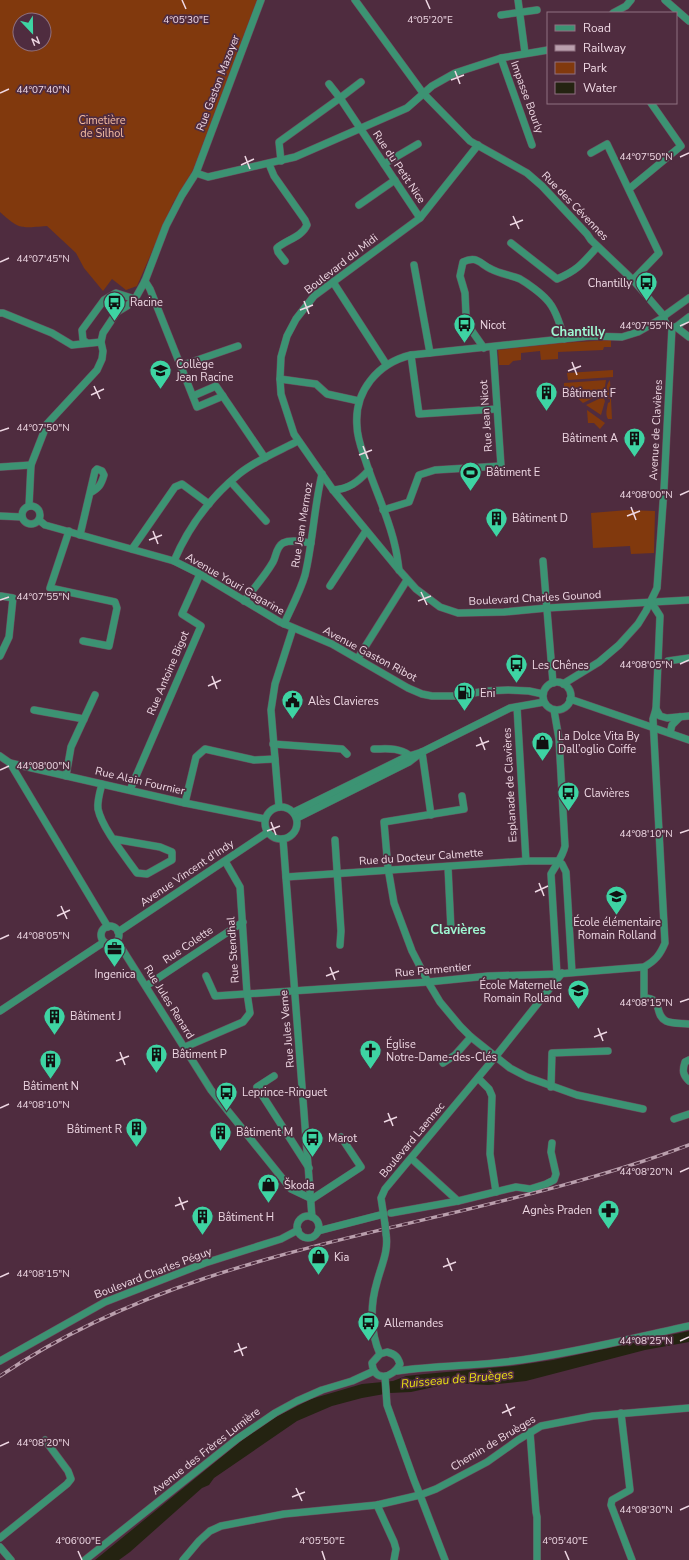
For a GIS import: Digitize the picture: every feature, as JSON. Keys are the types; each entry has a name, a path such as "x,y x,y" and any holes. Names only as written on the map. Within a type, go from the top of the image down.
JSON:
{"street":[{"name":"Rue Gaston Mazoyer","path":"135,299 145,281 166,226 182,195 196,173 261,0"},
{"name":"Rue des Cévennes","path":"355,0 423,93 470,141 532,178 564,208 597,247 633,280 664,317 669,326 674,327 689,337"},
{"path":"518,0 525,53"},
{"path":"615,12 626,6 631,0"},
{"path":"665,0 689,21"},
{"path":"501,15 537,10"},
{"path":"196,173 208,177 295,157 406,108 432,86 455,73 501,58 547,50"},
{"name":"Impasse Bourly","path":"501,58 532,144"},
{"path":"281,160 279,142 361,82"},
{"name":"Rue du Petit Nice","path":"328,84 340,98 420,218"},
{"path":"630,189 681,146 652,104"},
{"path":"384,164 418,144"},
{"path":"591,153 607,144 630,189 659,253 633,280"},
{"name":"Boulevard du Midi","path":"408,580 333,490 298,441 294,434 281,394 281,358 287,336 314,296 420,218 478,145"},
{"path":"269,164 274,176 305,220 307,226 302,233 282,243 277,248 284,261"},
{"path":"359,205 395,180"},
{"path":"511,243 557,279 578,269 597,247"},
{"path":"484,348 472,331 466,315 466,293 460,276 463,262 469,259 477,260 489,269 519,279 547,300 559,323 564,339"},
{"path":"414,265 430,353"},
{"path":"145,281 153,296 197,406 223,396"},
{"path":"334,282 386,364"},
{"path":"87,343 83,340 82,330 104,300 116,293 135,299"},
{"path":"399,570 395,546 369,470 357,427 357,407 359,401 365,388 386,364 398,358 411,355 591,336 622,337 638,332 659,320 689,298"},
{"path":"29,506 28,497 31,465 47,424 97,370 102,359 103,351 101,342 103,333 117,312 135,299"},
{"path":"0,313 52,333 72,345 101,342"},
{"path":"674,327 689,318"},
{"name":"Avenue de Clavières","path":"563,684 599,662 619,645 638,624 658,588 674,327"},
{"path":"180,366 238,346"},
{"name":"Rue Jean Nicot","path":"383,510 410,502 419,475 435,470 501,466 493,347"},
{"path":"411,355 419,414 497,408"},
{"path":"280,379 316,384 327,394 359,401"},
{"path":"193,396 216,386 265,458"},
{"path":"174,562 186,536 209,504 231,482 247,468 298,441"},
{"path":"0,467 31,465"},
{"path":"333,490 354,485 360,481 369,470"},
{"name":"Rue Jean Mermoz","path":"284,624 304,577 311,543 318,487 322,474"},
{"path":"231,482 266,521"},
{"path":"132,549 175,487 178,485 182,484 209,504"},
{"path":"80,534 90,493"},
{"path":"29,506 33,506 39,510 39,520 34,524 25,522 22,517 23,510 29,506"},
{"path":"0,516 22,517"},
{"name":"Avenue Youri Gagarine","path":"39,520 45,525 174,562 200,574 284,624"},
{"path":"68,531 50,588 115,602 117,608 109,646 83,641"},
{"path":"330,586 366,531"},
{"path":"244,601 270,566 279,547 283,543 295,541 311,543"},
{"path":"543,561 553,683"},
{"name":"Rue Antoine Bigot","path":"130,790 201,626 182,614 200,574"},
{"path":"358,658 408,580"},
{"name":"Boulevard Charles Gounod","path":"408,580 420,593 440,607 458,613 504,612 547,608 689,600"},
{"path":"0,656 9,637 13,598 1,596"},
{"path":"651,602 660,616 656,709 653,719 655,728 665,943 661,953 644,967 644,998 652,998 656,1001 664,1020 668,1022 689,1024"},
{"name":"Avenue Gaston Ribot","path":"284,624 332,644 408,688 422,694 432,696 455,696 486,691 508,690 528,691 543,694"},
{"path":"279,806 271,710 272,696 284,653 293,628"},
{"path":"668,661 689,658"},
{"path":"553,683 563,684 568,689 570,699 567,705 563,708 554,710 548,707 544,702 543,694 546,687 553,683"},
{"path":"66,776 71,746 95,695"},
{"path":"570,699 670,732 689,740"},
{"path":"296,815 408,762 422,752 510,708 544,702"},
{"name":"Esplanade de Clavières","path":"517,707 526,861"},
{"path":"656,709 660,716 671,718"},
{"path":"34,710 84,719"},
{"path":"554,710 559,739 565,846 564,854 558,860 551,874 559,973"},
{"path":"655,728 661,722 671,718 689,716"},
{"path":"670,732 672,724 680,717"},
{"path":"274,744 342,749 347,754"},
{"path":"185,803 196,757 205,749 254,760 275,759"},
{"path":"374,750 392,749 404,751 409,755"},
{"path":"296,815 409,755 422,752"},
{"path":"422,752 431,815"},
{"path":"0,756 10,763 108,927"},
{"name":"Rue Alain Fournier","path":"10,763 185,803 265,819"},
{"path":"102,784 98,807 104,824 136,873 147,874 172,860 172,852 160,847 114,839"},
{"path":"384,822 464,809 462,796"},
{"path":"279,806 290,809 296,815 298,824 297,829 289,838 277,839 268,832 265,826 265,819 270,811 279,806"},
{"path":"382,813 394,903 412,951 428,982 444,1007 471,1037 510,1068 527,1077 577,1095 643,1109"},
{"name":"Avenue Vincent d'Indy","path":"118,932 268,832"},
{"name":"Rue Jules Verne","path":"283,839 312,1199 312,1217"},
{"path":"335,840 340,945"},
{"path":"558,860 566,872 572,972"},
{"name":"Rue du Docteur Calmette","path":"286,877 558,860"},
{"name":"Rue Stendhal","path":"225,861 240,887 247,993 295,991"},
{"path":"448,867 451,930"},
{"name":"Rue Colette","path":"146,986 243,922"},
{"path":"0,1011 104,942 111,944 117,941 119,935 116,928 108,927 102,931 102,938 104,942"},
{"name":"Rue Jules Renard","path":"117,941 212,1090 291,1189 312,1199"},
{"name":"Rue Parmentier","path":"295,991 428,982 488,976 644,967"},
{"name":"Boulevard Laennec","path":"380,1354 377,1347 372,1319 372,1302 386,1250 386,1234 381,1198 385,1189 412,1159 496,1056 559,973"},
{"path":"185,1047 243,1022 250,1013 247,993 215,996 206,976"},
{"path":"443,1063 455,1055 471,1037"},
{"path":"552,1087 552,1053 608,1051"},
{"path":"689,1060 685,1062 683,1070 684,1076 689,1081"},
{"path":"274,1076 257,1087 309,1169"},
{"path":"478,1078 489,1090 492,1096 490,1154 496,1192"},
{"path":"674,1119 689,1114"},
{"path":"312,1199 360,1167 341,1137"},
{"path":"391,1213 458,1201 516,1187 530,1189 546,1184 554,1180 556,1174 551,1152 552,1143"},
{"path":"412,1159 458,1201"},
{"path":"318,1231 318,1223 312,1217 306,1216 301,1219 298,1224 300,1235 310,1238 318,1231 384,1214"},
{"name":"Boulevard Charles Péguy","path":"0,1361 105,1302 205,1263 281,1239 298,1230"},
{"path":"445,1560 387,1405 385,1395 385,1379 398,1368 417,1368 520,1360 560,1354 689,1326"},
{"path":"385,1379 374,1371 372,1363 380,1354 387,1352 396,1355 398,1358 398,1368"},
{"name":"Avenue des Frères Lumière","path":"85,1560 237,1439 275,1413 316,1393 352,1381 374,1371"},
{"name":"Chemin de Bruèges","path":"183,1560 199,1541 210,1531 221,1526 284,1514 377,1505 436,1489 487,1462 541,1426 593,1416 689,1408"},
{"path":"621,1413 630,1490 612,1500 611,1505 632,1560"},
{"path":"530,1432 537,1517 537,1560"},
{"path":"0,1538 67,1484 71,1479 68,1471 45,1440"},
{"path":"377,1505 394,1542 396,1549 394,1560"},
{"path":"0,1547 11,1560"}],"green space":[{"name":"Cimetière de Silhol","path":"0,0 257,0 193,170 173,203 137,286 126,290 112,279 103,291 84,268 76,253 47,226 26,227 12,222 0,212"},
{"path":"611,340 611,347 604,347 603,350 558,352 558,359 541,360 540,351 521,353 521,360 513,361 509,365 499,365 498,350 560,343"},
{"path":"613,370 613,377 568,380 567,373"},
{"path":"606,380 604,393 599,392 597,396 583,403 571,392 564,393 564,383"},
{"path":"610,380 612,419 608,419 606,411 610,399 607,398 606,391"},
{"path":"603,397 605,401 601,415 586,405"},
{"path":"587,410 605,423 600,429 594,423 588,423"},
{"path":"628,510 655,511 654,553 631,554 630,546 593,548 591,513"}],"water":[{"name":"Ruisseau de Bruèges","path":"689,1331 689,1342 645,1350 526,1381 488,1385 452,1383 411,1392 390,1393 362,1398 332,1406 297,1421 214,1478 209,1485 202,1488 119,1560 95,1560 246,1437 272,1419 311,1399 362,1384 393,1381 406,1376 513,1366 553,1360"}],"railway":[{"path":"0,1376 79,1330 162,1293 249,1265 337,1241 515,1198 603,1174 689,1145"}],"place":[{"name":"Chantilly","path":"647,302"},
{"name":"Racine","path":"115,322"},
{"name":"Nicot","path":"465,344"},
{"name":"Collège Jean Racine","path":"161,390"},
{"name":"Bâtiment F","path":"547,412"},
{"name":"Bâtiment A","path":"634,458"},
{"name":"Bâtiment E","path":"470,492"},
{"name":"Bâtiment D","path":"497,538"},
{"name":"Les Chênes","path":"516,684"},
{"name":"Eni","path":"464,712"},
{"name":"Alès Clavieres","path":"292,720"},
{"name":"La Dolce Vita By Dall’oglio Coiffe","path":"543,762"},
{"name":"Clavières","path":"569,812"},
{"name":"École élémentaire Romain Rolland","path":"617,916"},
{"name":"Ingenica","path":"115,968"},
{"name":"École Maternelle Romain Rolland","path":"578,1010"},
{"name":"Bâtiment J","path":"55,1036"},
{"name":"Église Notre-Dame-des-Clés","path":"371,1070"},
{"name":"Bâtiment P","path":"157,1074"},
{"name":"Bâtiment N","path":"51,1080"},
{"name":"Leprince-Ringuet","path":"226,1112"},
{"name":"Bâtiment R","path":"137,1148"},
{"name":"Bâtiment M","path":"221,1152"},
{"name":"Marot","path":"313,1158"},
{"name":"Škoda","path":"269,1204"},
{"name":"Agnès Praden","path":"608,1230"},
{"name":"Bâtiment H","path":"203,1236"},
{"name":"Kia","path":"318,1276"},
{"name":"Allemandes","path":"368,1342"}],"district":[{"name":"Chantilly","path":"578,332"},
{"name":"Clavières","path":"458,930"}]}
